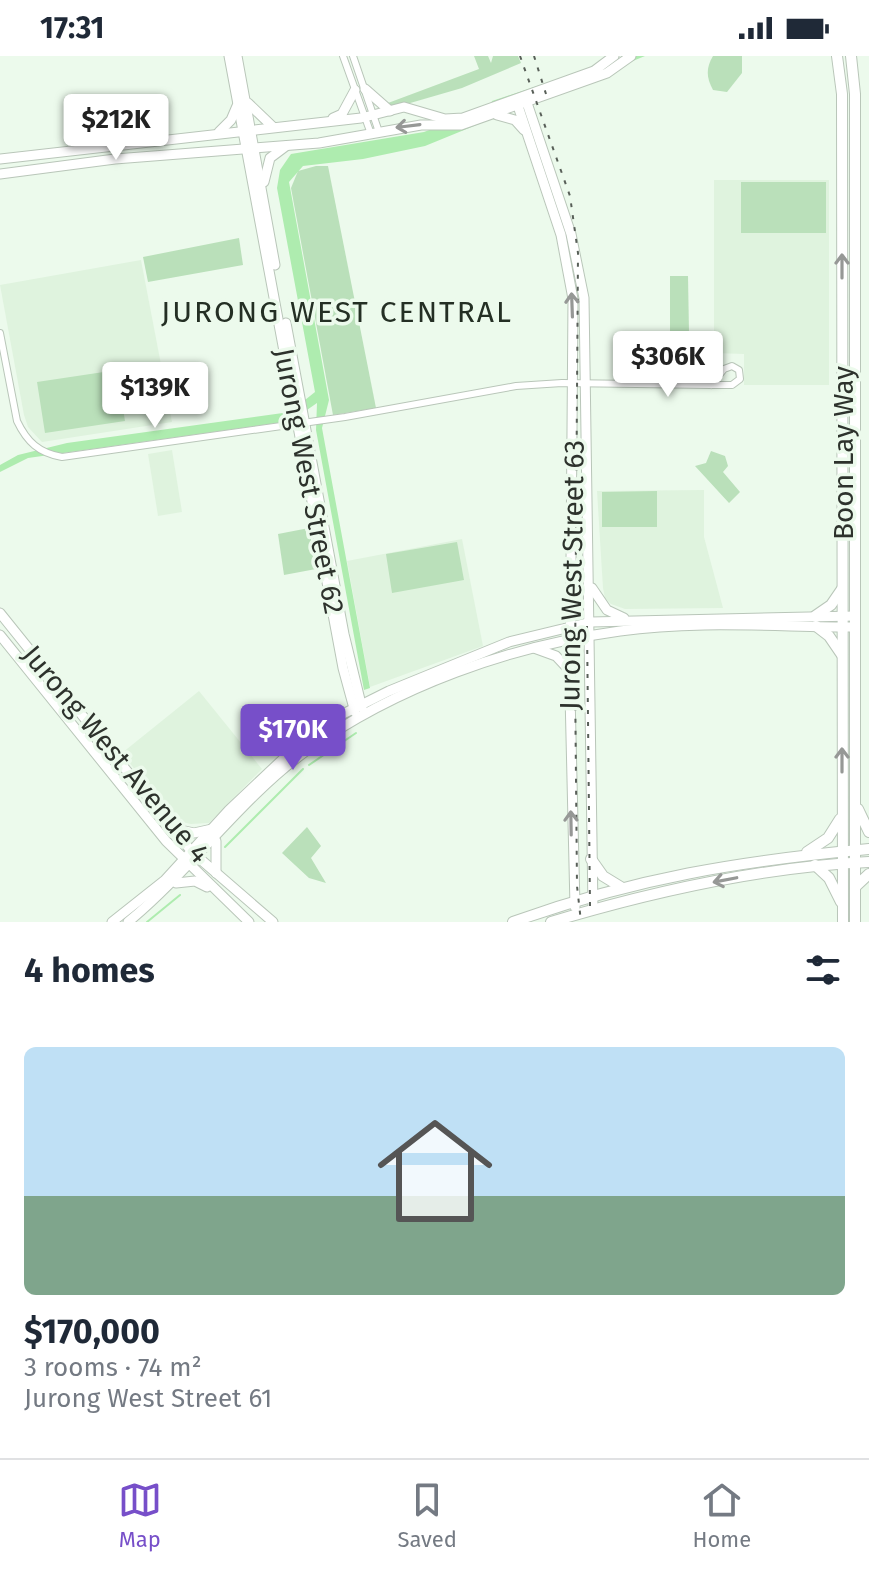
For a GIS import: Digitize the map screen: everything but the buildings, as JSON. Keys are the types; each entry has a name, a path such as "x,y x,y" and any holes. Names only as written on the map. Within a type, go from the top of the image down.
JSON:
{"main road":[{"name":"Boon Lay Way","path":"837,56 842,94 843,922"},
{"name":"Boon Lay Way","path":"851,56 855,94 855,922"},
{"path":"843,587 816,621 843,657"},
{"path":"856,803 869,832"},
{"path":"805,853 828,838 842,813"},
{"path":"513,922 621,887 805,853 869,849"},
{"path":"591,859 603,876 621,887"},
{"path":"551,922 672,890 815,865 869,862"},
{"path":"815,865 829,878 843,905"},
{"path":"855,887 869,874"}],"street":[{"path":"229,56 242,102 273,127"},
{"path":"237,56 250,147"},
{"path":"343,56 360,89 390,111"},
{"path":"353,56 375,133"},
{"path":"0,174 51,165 292,144 421,125 461,125 594,71 614,56"},
{"path":"0,159 219,132 323,123 414,108 445,119 463,118 607,73 631,56"},
{"path":"323,123 342,114 360,89"},
{"name":"Jurong West Street 63","path":"521,101 568,265 573,299 571,672 576,914"},
{"name":"Jurong West Street 63","path":"521,101 581,270 587,383 593,909"},
{"path":"219,132 242,102"},
{"path":"494,114 515,120 529,136"},
{"path":"263,190 270,158 292,144"},
{"name":"Jurong West Street 62","path":"250,147 250,171 359,712"},
{"name":"Jurong West Street 62","path":"250,147 263,190 302,423"},
{"path":"226,148 239,155 250,171"},
{"path":"0,333 17,421 31,444 50,455 75,457 302,423 516,386 573,383 711,385 736,384 740,379 739,370 732,366 724,369 711,385"},
{"path":"590,585 607,610 624,618"},
{"name":"Jurong West Avenue 4","path":"0,613 195,855 273,922"},
{"path":"128,922 216,832 298,758 359,712 509,642 571,625 624,618 855,622"},
{"path":"359,712 531,647 571,639 649,629 816,621"},
{"name":"Jurong West Avenue 4","path":"0,635 166,841 249,922"},
{"path":"531,647 556,656 571,672"},
{"path":"173,828 186,833 216,832"},
{"path":"216,832 216,873"},
{"path":"166,841 174,860 168,882"},
{"path":"112,922 168,882 195,881 213,890"}],"shaded area":[{"path":"474,56 488,56 491,63 493,56 518,56 521,63 462,88 393,108 388,103 479,69"},
{"path":"627,56 645,56 425,146 363,159 303,166 289,182 329,400 322,428 370,688 364,690 316,430 317,403 291,421 28,458 0,472 0,465 18,455 67,443 290,412 315,392 277,188 280,170 291,154 424,132 490,107 492,101"},
{"path":"713,56 742,56 742,73 727,92 713,90 711,85 708,73"},
{"path":"328,166 376,408 333,415 291,188 298,171"},
{"path":"714,180 829,180 829,385 744,385 744,354 714,353"},
{"path":"741,182 826,182 826,233 741,233"},
{"path":"239,238 243,265 148,282 143,257"},
{"path":"141,260 172,422 42,442 28,427 24,415 0,285"},
{"path":"670,276 688,276 689,333 670,333"},
{"path":"117,370 125,421 45,433 37,382"},
{"path":"172,450 182,512 158,516 148,454"},
{"path":"711,451 725,456 728,466 723,472 740,492 729,503 695,466 706,463"},
{"path":"704,490 704,537 723,608 625,609 611,604 605,598 603,588 597,491"},
{"path":"657,491 657,527 602,527 602,492"},
{"path":"309,528 316,569 284,575 278,534"},
{"path":"462,539 483,646 370,687 347,561"},
{"path":"457,542 464,580 392,593 386,554"},
{"path":"199,691 262,769 209,823 191,824 174,820 122,753"},
{"path":"307,827 321,846 311,858 326,883 309,878 282,853"}],"waterway":[{"path":"309,765 356,733"},
{"path":"225,847 303,769"},
{"path":"147,922 180,895"}],"railway":[{"path":"520,56 570,196 578,253 575,673 577,886 581,922"},
{"path":"534,56 546,94"},
{"path":"587,626 590,906"}],"district":[{"name":"JURONG WEST CENTRAL","path":"337,312"}]}
